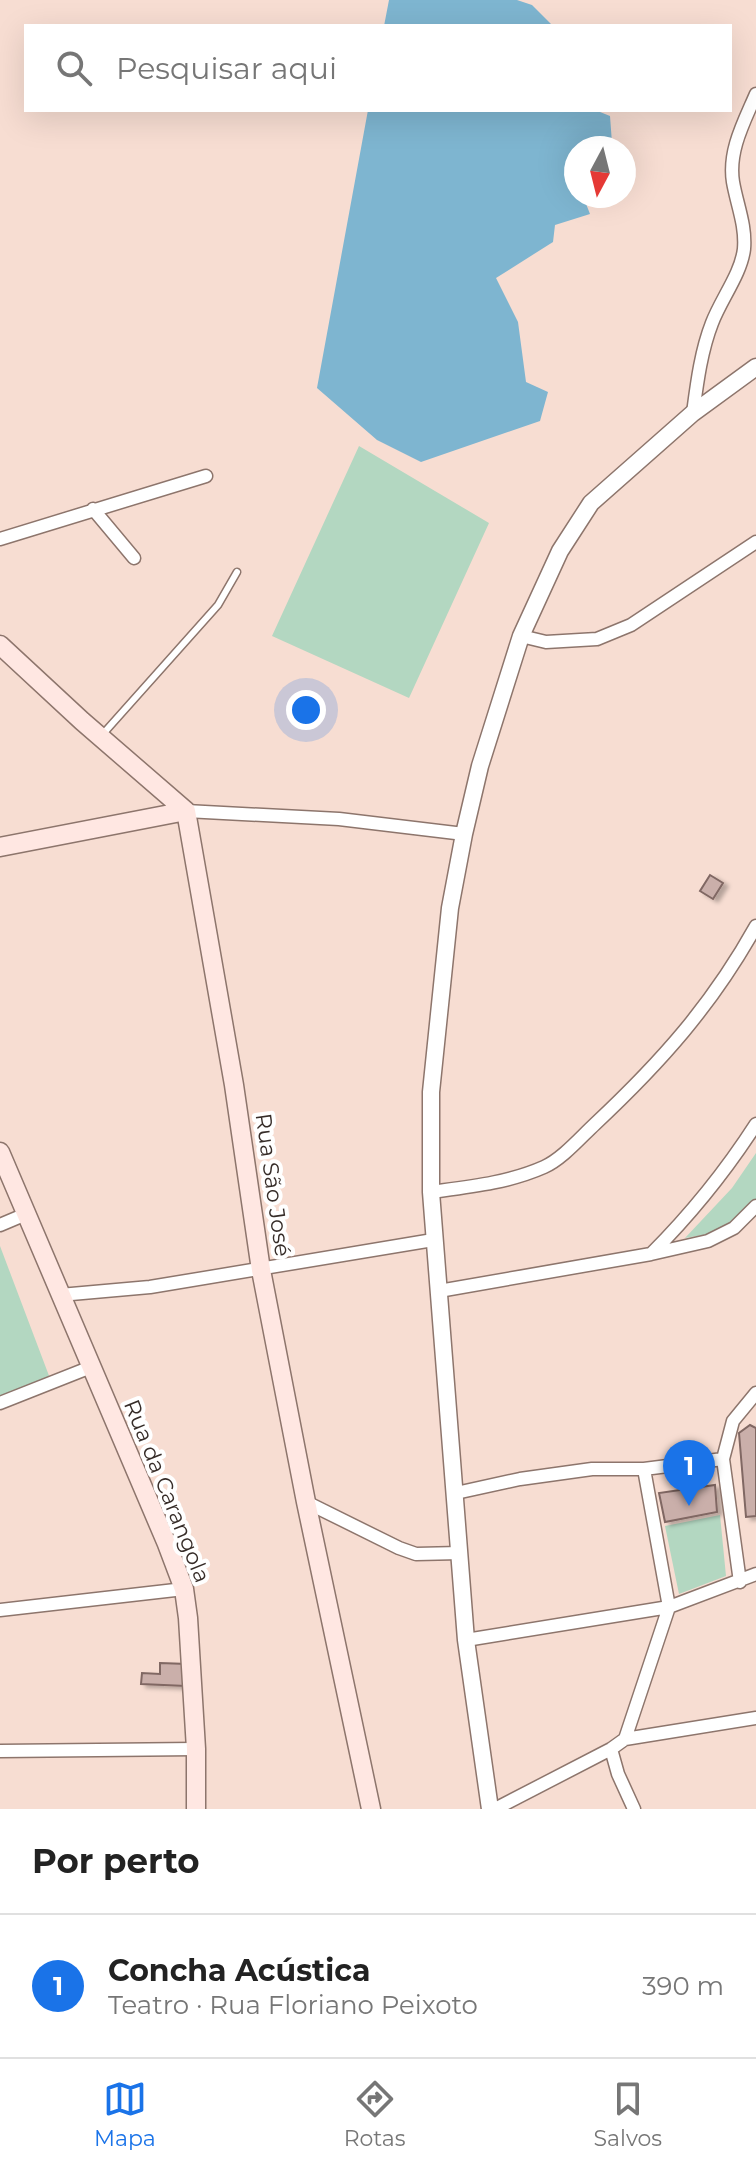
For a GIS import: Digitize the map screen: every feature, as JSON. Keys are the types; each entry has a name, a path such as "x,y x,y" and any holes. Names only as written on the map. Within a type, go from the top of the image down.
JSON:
{"main road":[{"path":"0,645 186,811"},
{"path":"0,847 186,811"},
{"name":"Rua São José","path":"186,811 234,1085 261,1270 371,1809"},
{"name":"Rua da Carangola","path":"0,1152 184,1589 196,1749 196,1809"}],"street":[{"path":"693,413 711,324 744,252 744,228 732,165 735,145 756,94"},
{"path":"756,367 693,413 591,503 560,551 521,636 480,766 464,834 450,908 431,1092 433,1240 466,1640 492,1809 625,1739 756,1718"},
{"path":"0,539 206,476"},
{"path":"93,509 134,558"},
{"path":"521,636 568,643 609,634 631,625 756,542"},
{"path":"186,811 339,819 464,834"},
{"path":"431,1192 486,1184 547,1166 644,1077 699,1016 756,926"},
{"path":"651,1254 689,1216 728,1169 756,1124"},
{"path":"439,1291 708,1241 734,1228 756,1206"},
{"path":"0,1225 26,1214"},
{"path":"60,1295 150,1287 433,1240"},
{"path":"0,1403 91,1367"},
{"path":"740,1582 723,1459 733,1421 756,1393"},
{"path":"456,1493 520,1479 592,1469 644,1469 723,1459"},
{"path":"625,1739 669,1607 644,1469"},
{"path":"306,1502 416,1554 460,1553"},
{"path":"466,1640 669,1607 756,1574"},
{"path":"0,1610 184,1589"},
{"path":"0,1751 196,1749"},
{"path":"611,1749 618,1774 634,1809"}],"lane":[{"path":"100,737 218,605 237,572"}],"green space":[{"path":"359,446 489,523 409,698 272,636"},
{"path":"756,1153 756,1201 727,1231 685,1238 732,1188"},
{"path":"0,1246 51,1381 0,1401"},
{"path":"720,1515 726,1576 679,1594 665,1526"}],"water":[{"path":"389,0 517,0 532,5 551,24 384,24"},
{"path":"368,112 600,112 610,116 611,136 564,136 564,208 588,208 590,214 555,225 553,242 496,278 518,322 526,382 548,392 540,421 421,462 377,440 317,388"}],"building":[{"path":"710,875 723,883 713,899 700,891"},
{"path":"750,1425 756,1428 756,1516 746,1517 739,1433"},
{"path":"715,1485 717,1512 665,1522 659,1493"},
{"path":"160,1663 187,1664 186,1686 141,1684 142,1673 160,1674"}],"place":[{"name":"Concha Acústica","path":"689,1506"}]}
